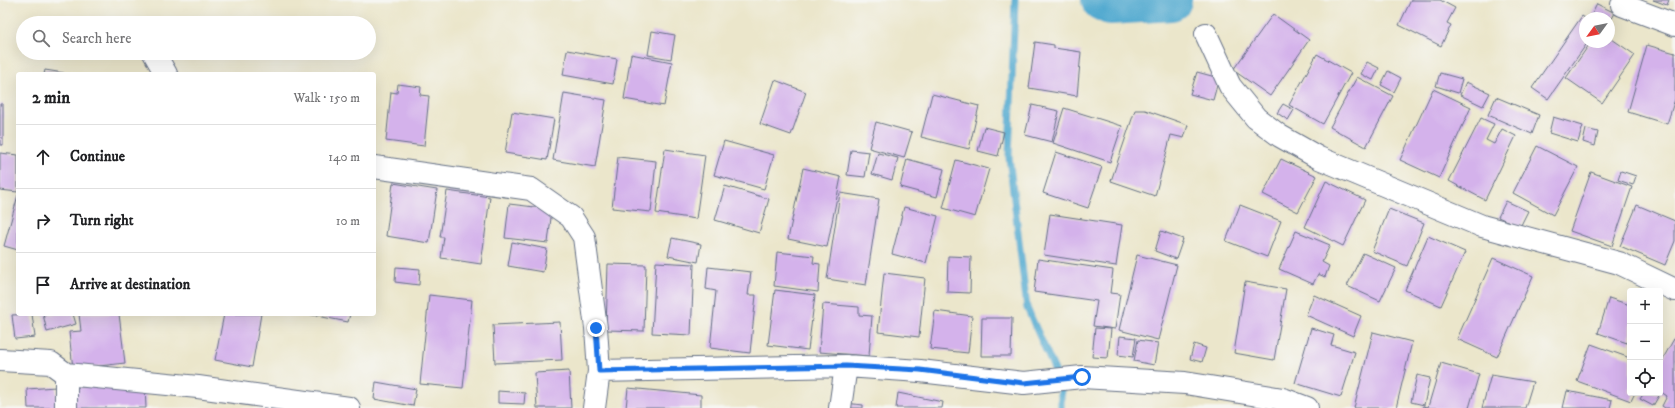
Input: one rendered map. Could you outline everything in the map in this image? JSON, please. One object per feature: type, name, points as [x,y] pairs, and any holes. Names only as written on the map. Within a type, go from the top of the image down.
[{"type":"street","points":[[1622,4],[1675,25]]},
{"type":"street","points":[[1206,34],[1230,86],[1256,118],[1280,136],[1319,158],[1482,226],[1619,263],[1675,290]]},
{"type":"street","points":[[158,60],[165,72]]},
{"type":"street","points":[[376,167],[531,189],[571,216],[584,237],[596,328],[599,371],[594,408]]},
{"type":"street","points":[[0,360],[51,363],[66,374],[198,387],[349,408]]},
{"type":"street","points":[[599,371],[846,366],[920,370],[1024,383],[1082,377],[1185,383],[1283,399],[1307,408]]},
{"type":"street","points":[[840,408],[846,366]]},
{"type":"street","points":[[66,374],[66,408]]},
{"type":"building","points":[[1411,0],[1440,0],[1455,8],[1447,23],[1451,25],[1441,46],[1399,25]]},
{"type":"building","points":[[1653,0],[1669,0],[1667,5]]},
{"type":"building","points":[[1597,4],[1613,12],[1593,12]]},
{"type":"building","points":[[1273,14],[1309,40],[1270,96],[1233,70]]},
{"type":"building","points":[[1579,20],[1579,48],[1584,48],[1548,99],[1532,88]]},
{"type":"building","points":[[652,31],[675,35],[671,59],[648,55]]},
{"type":"building","points":[[1615,41],[1635,55],[1602,103],[1566,78],[1587,48],[1615,48]]},
{"type":"building","points":[[1035,42],[1054,45],[1054,48],[1081,52],[1077,96],[1029,88]]},
{"type":"building","points":[[1647,45],[1675,53],[1675,99],[1667,124],[1628,112]]},
{"type":"building","points":[[567,50],[617,59],[613,84],[563,75]]},
{"type":"building","points":[[631,54],[672,62],[664,106],[624,99]]},
{"type":"building","points":[[1317,54],[1351,73],[1323,124],[1289,105]]},
{"type":"building","points":[[1367,62],[1379,68],[1373,80],[1361,74]]},
{"type":"building","points":[[45,70],[58,72],[44,72]]},
{"type":"building","points":[[1388,71],[1401,78],[1394,92],[1381,85]]},
{"type":"building","points":[[1197,72],[1219,78],[1213,100],[1190,94]]},
{"type":"building","points":[[1440,73],[1462,79],[1458,93],[1436,86]]},
{"type":"building","points":[[1357,77],[1393,96],[1366,147],[1330,127]]},
{"type":"building","points":[[775,80],[806,92],[791,135],[760,124]]},
{"type":"building","points":[[1466,82],[1490,93],[1483,106],[1460,95]]},
{"type":"building","points":[[398,84],[421,87],[420,95],[429,96],[424,146],[386,141],[391,92],[397,93]]},
{"type":"building","points":[[1433,89],[1471,107],[1439,178],[1400,160]]},
{"type":"building","points":[[564,93],[606,100],[595,167],[553,160]]},
{"type":"building","points":[[932,94],[979,106],[969,149],[921,137]]},
{"type":"building","points":[[1496,97],[1539,115],[1532,134],[1488,115]]},
{"type":"building","points":[[0,104],[3,104],[3,145],[0,145]]},
{"type":"building","points":[[1283,104],[1294,110],[1288,120],[1277,113]]},
{"type":"building","points":[[1032,105],[1059,111],[1052,142],[1025,135]]},
{"type":"building","points":[[1064,108],[1122,126],[1110,162],[1053,143]]},
{"type":"building","points":[[1135,110],[1145,110],[1188,125],[1184,138],[1171,135],[1155,196],[1111,181]]},
{"type":"building","points":[[512,112],[554,119],[547,160],[505,153]]},
{"type":"building","points":[[1553,117],[1583,126],[1578,142],[1549,133]]},
{"type":"building","points":[[1481,118],[1494,124],[1486,140],[1494,144],[1502,129],[1516,136],[1485,200],[1449,181]]},
{"type":"building","points":[[876,122],[912,132],[904,158],[869,148]]},
{"type":"building","points":[[984,127],[1004,132],[998,156],[978,151]]},
{"type":"building","points":[[1586,129],[1598,132],[1595,146],[1583,142]]},
{"type":"building","points":[[724,141],[774,155],[764,189],[714,175]]},
{"type":"building","points":[[1537,146],[1578,167],[1553,215],[1513,193]]},
{"type":"building","points":[[665,149],[705,155],[696,219],[656,213]]},
{"type":"building","points":[[851,150],[869,152],[865,177],[847,175]]},
{"type":"building","points":[[1056,152],[1102,167],[1088,208],[1043,193]]},
{"type":"building","points":[[0,153],[16,155],[16,192],[0,190]]},
{"type":"building","points":[[878,153],[898,158],[892,180],[872,174]]},
{"type":"building","points":[[618,157],[656,161],[651,212],[612,208]]},
{"type":"building","points":[[907,159],[944,169],[937,197],[900,187]]},
{"type":"building","points":[[1281,159],[1317,176],[1298,212],[1263,194]]},
{"type":"building","points":[[956,160],[989,169],[975,217],[943,208]]},
{"type":"building","points":[[803,168],[841,177],[827,247],[788,239]]},
{"type":"building","points":[[1621,171],[1636,176],[1633,185],[1618,180]]},
{"type":"building","points":[[1591,172],[1632,187],[1612,246],[1570,231]]},
{"type":"building","points":[[1326,181],[1365,200],[1343,246],[1305,227]]},
{"type":"building","points":[[393,183],[437,190],[429,243],[386,236]]},
{"type":"building","points":[[725,186],[769,199],[759,233],[715,220]]},
{"type":"building","points":[[447,191],[490,197],[481,264],[441,258],[444,237],[440,237]]},
{"type":"building","points":[[840,193],[879,199],[866,285],[827,279]]},
{"type":"building","points":[[1506,201],[1528,211],[1520,227],[1498,217]]},
{"type":"building","points":[[16,202],[16,249],[4,246]]},
{"type":"building","points":[[509,204],[552,209],[548,243],[505,238]]},
{"type":"building","points":[[1240,205],[1281,221],[1267,257],[1226,241]]},
{"type":"building","points":[[1637,205],[1675,221],[1675,241],[1665,265],[1620,246]]},
{"type":"building","points":[[904,207],[938,216],[926,263],[892,254]]},
{"type":"building","points":[[1389,209],[1424,223],[1407,266],[1372,251]]},
{"type":"building","points":[[1050,214],[1122,225],[1116,266],[1044,255]]},
{"type":"building","points":[[1161,231],[1183,239],[1176,259],[1155,251]]},
{"type":"building","points":[[1296,231],[1330,245],[1322,262],[1329,266],[1325,277],[1318,274],[1313,284],[1279,269]]},
{"type":"building","points":[[1428,236],[1465,252],[1441,306],[1405,290]]},
{"type":"building","points":[[672,238],[701,244],[698,262],[668,256]]},
{"type":"building","points":[[512,242],[547,249],[543,272],[508,266]]},
{"type":"building","points":[[777,252],[814,256],[813,263],[820,264],[818,292],[774,286]]},
{"type":"building","points":[[1363,253],[1396,268],[1380,301],[1347,286]]},
{"type":"building","points":[[1137,255],[1177,265],[1158,340],[1119,330]]},
{"type":"building","points":[[948,256],[971,257],[970,293],[947,292]]},
{"type":"building","points":[[1493,258],[1533,276],[1497,357],[1457,339]]},
{"type":"building","points":[[1038,259],[1113,270],[1110,293],[1120,294],[1115,329],[1093,326],[1097,301],[1034,292]]},
{"type":"building","points":[[656,262],[694,264],[691,335],[652,333]]},
{"type":"building","points":[[608,264],[646,265],[644,331],[606,330]]},
{"type":"building","points":[[396,267],[420,269],[419,285],[395,282]]},
{"type":"building","points":[[708,267],[751,272],[748,295],[756,295],[750,353],[710,348],[716,291],[706,289]]},
{"type":"building","points":[[884,273],[925,278],[919,337],[878,332]]},
{"type":"building","points":[[1245,282],[1286,289],[1274,360],[1234,353]]},
{"type":"building","points":[[775,290],[815,295],[808,350],[768,345]]},
{"type":"building","points":[[429,295],[472,300],[463,388],[420,384]]},
{"type":"building","points":[[1314,295],[1361,316],[1353,336],[1306,315]]},
{"type":"building","points":[[1609,298],[1627,304],[1627,343],[1598,333]]},
{"type":"building","points":[[823,304],[859,307],[859,315],[872,316],[869,356],[819,352]]},
{"type":"building","points":[[935,311],[972,316],[968,353],[930,349]]},
{"type":"building","points":[[12,315],[32,316],[35,337],[15,339]]},
{"type":"building","points":[[43,316],[74,316],[76,324],[47,332]]},
{"type":"building","points":[[79,316],[119,316],[125,363],[73,369],[69,332],[81,331]]},
{"type":"building","points":[[224,316],[261,316],[252,367],[215,360]]},
{"type":"building","points":[[317,316],[350,316],[348,322]]},
{"type":"building","points":[[982,318],[1012,318],[1011,356],[981,356]]},
{"type":"building","points":[[560,322],[562,360],[495,363],[493,325]]},
{"type":"building","points":[[1095,328],[1111,329],[1108,358],[1092,357]]},
{"type":"building","points":[[1311,328],[1334,335],[1331,345],[1355,352],[1341,397],[1295,383]]},
{"type":"building","points":[[1373,332],[1412,342],[1396,408],[1354,408]]},
{"type":"building","points":[[1120,336],[1136,338],[1133,357],[1118,355]]},
{"type":"building","points":[[1675,337],[1675,408],[1665,408],[1662,406],[1667,396],[1663,393],[1663,359]]},
{"type":"building","points":[[1138,340],[1158,343],[1154,365],[1134,361]]},
{"type":"building","points":[[1194,344],[1206,348],[1202,362],[1190,359]]},
{"type":"building","points":[[1591,344],[1627,357],[1627,396],[1634,396],[1631,401],[1577,381]]},
{"type":"building","points":[[1441,363],[1479,374],[1469,408],[1422,408],[1423,406],[1428,407]]},
{"type":"building","points":[[569,371],[571,408],[537,408],[535,373]]},
{"type":"building","points":[[1417,375],[1430,378],[1424,405],[1411,402]]},
{"type":"building","points":[[1491,375],[1533,382],[1525,408],[1482,408]]},
{"type":"building","points":[[376,382],[416,389],[413,406],[374,399]]},
{"type":"building","points":[[145,386],[146,408],[72,408],[72,387]]},
{"type":"building","points":[[56,387],[58,408],[28,408],[27,389]]},
{"type":"building","points":[[628,388],[701,395],[701,408],[626,408]]},
{"type":"building","points":[[498,391],[525,393],[524,404],[498,403]]},
{"type":"building","points":[[1567,391],[1612,400],[1610,408],[1563,408]]},
{"type":"building","points":[[898,393],[943,402],[942,408],[896,408]]},
{"type":"building","points":[[1642,396],[1659,396],[1653,406],[1640,399]]},
{"type":"building","points":[[845,403],[863,405],[863,408],[845,408]]},
{"type":"waterway","points":[[1015,0],[1009,157],[1027,308],[1061,384],[1061,408]]},
{"type":"waterway","points":[[1102,0],[1110,4],[1171,0]]},
{"type":"route","points":[[596,328],[599,371],[846,366],[920,370],[1024,383],[1082,377]]}]
